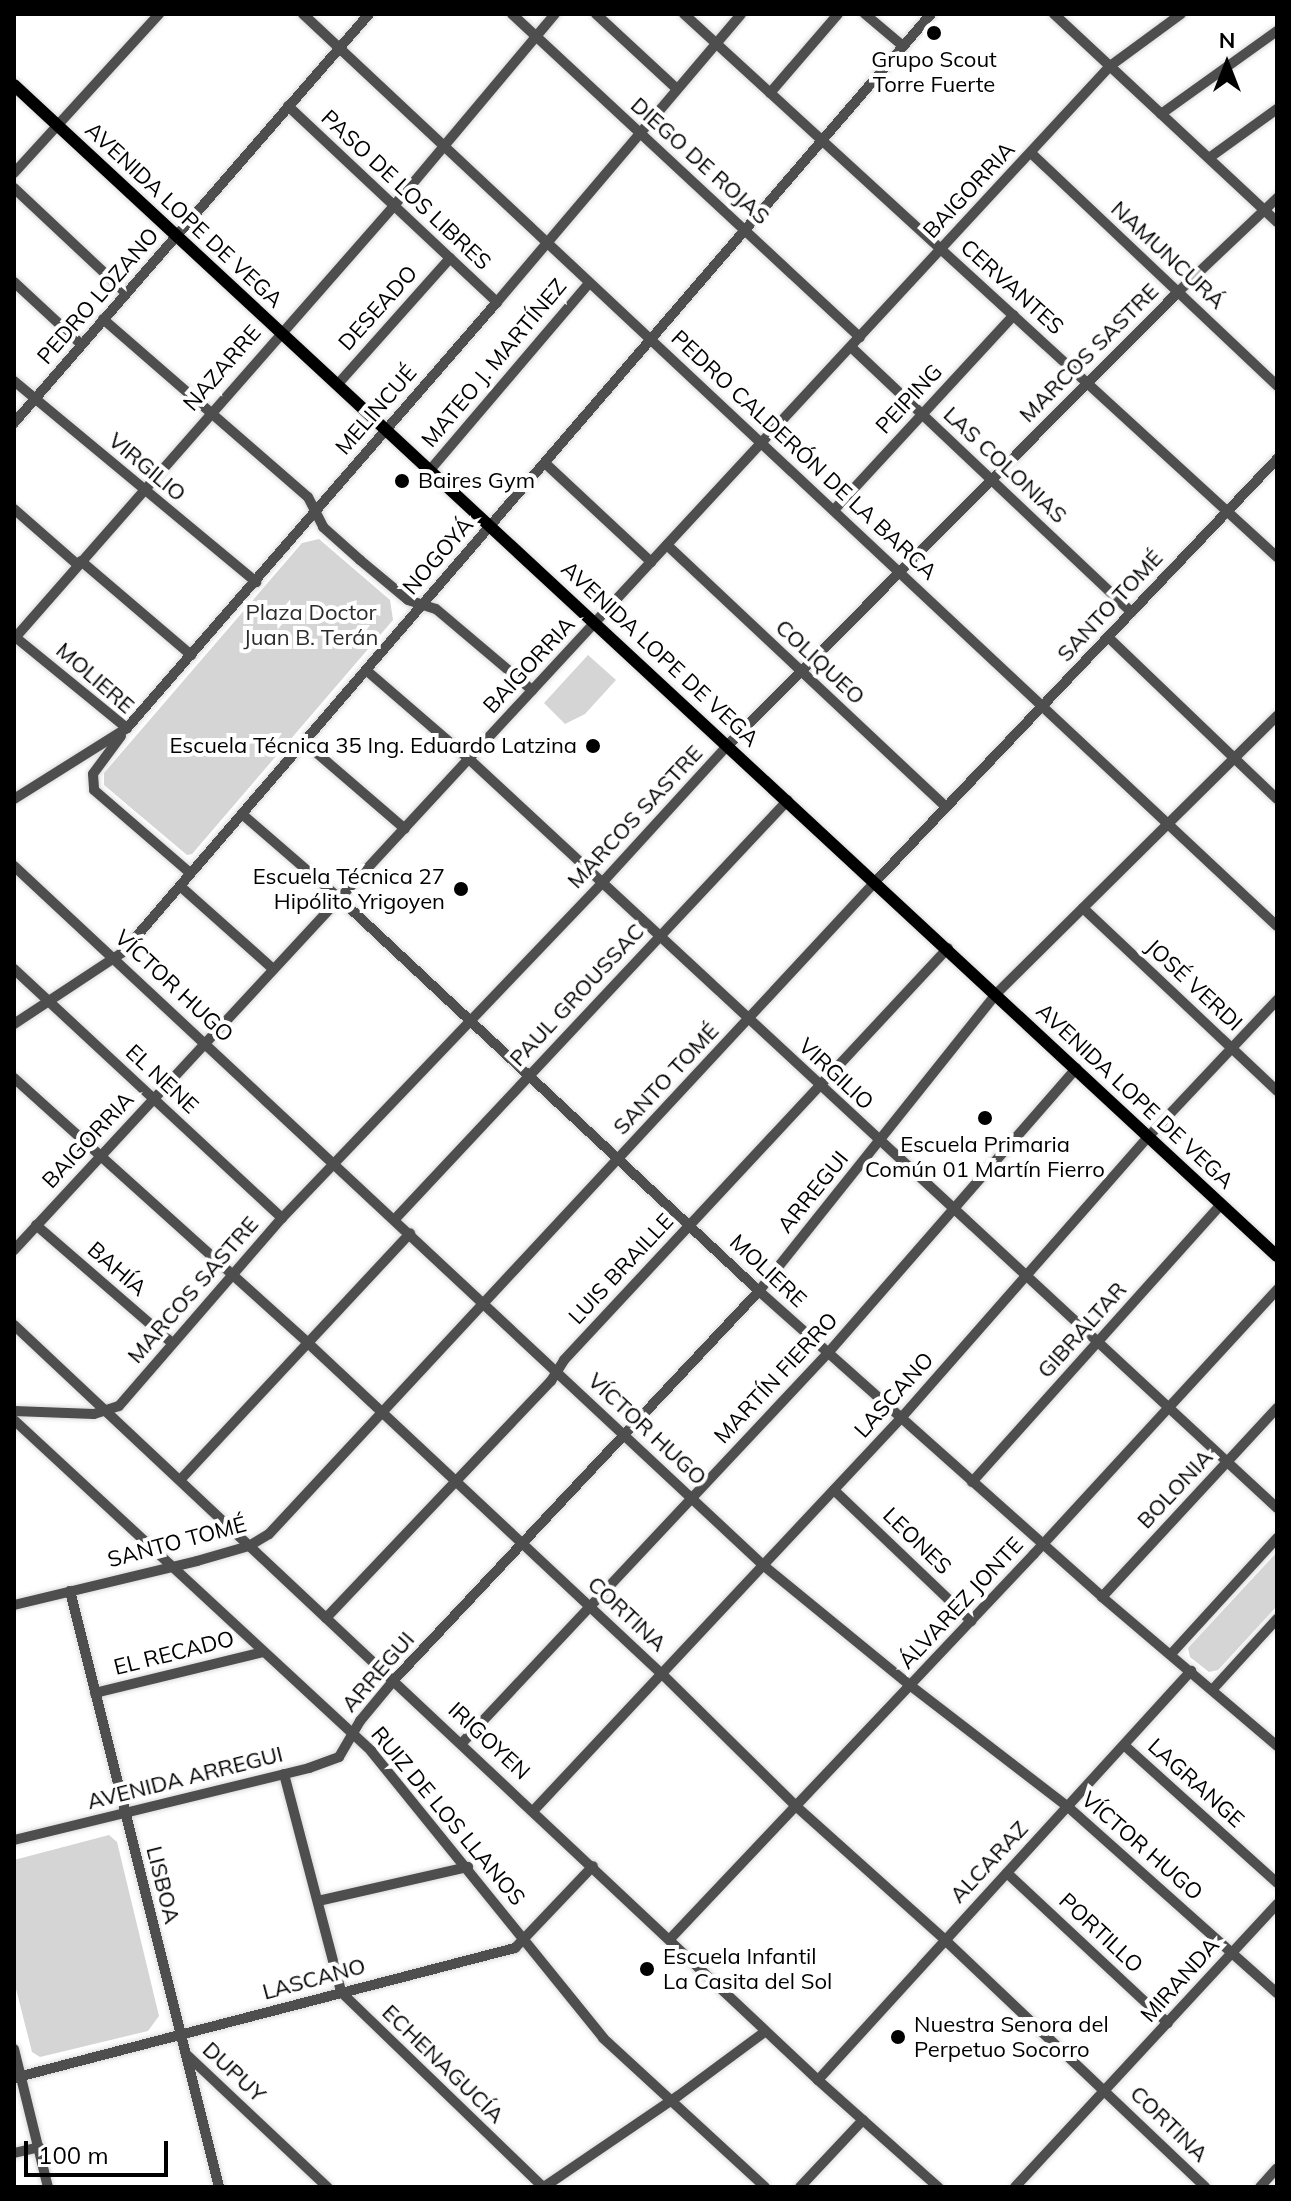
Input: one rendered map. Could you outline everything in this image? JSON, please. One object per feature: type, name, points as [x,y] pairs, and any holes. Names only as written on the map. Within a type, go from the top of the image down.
[{"type":"main road","name":"AVENIDA LOPE DE VEGA","points":[[14,85],[729,744],[1277,1256]]},
{"type":"street","points":[[14,173],[159,14]]},
{"type":"street","name":"PEDRO CALDERÓN DE LA BARCA","points":[[303,14],[1277,926]]},
{"type":"street","name":"PEDRO LOZANO","points":[[14,423],[369,14]]},
{"type":"street","name":"DIEGO DE ROJAS","points":[[512,14],[860,337]]},
{"type":"street","name":"NAZARRE","points":[[15,637],[393,207],[555,14]]},
{"type":"street","points":[[596,14],[677,89]]},
{"type":"street","name":"CERVANTES","points":[[684,14],[1277,557]]},
{"type":"street","name":"MELINCUÉ","points":[[14,799],[127,728],[497,302],[741,14]]},
{"type":"street","points":[[770,93],[838,14]]},
{"type":"street","points":[[865,14],[903,46]]},
{"type":"street","name":"NOGOYÁ","points":[[14,1024],[116,959],[931,14]]},
{"type":"street","points":[[1054,14],[1277,222]]},
{"type":"street","name":"BAIGORRIA","points":[[14,1250],[1110,66],[1173,16]]},
{"type":"street","points":[[1161,114],[1277,31]]},
{"type":"street","name":"PASO DE LOS LIBRES","points":[[288,106],[497,302]]},
{"type":"street","points":[[1209,158],[1277,109]]},
{"type":"street","name":"NAMUNCURÁ","points":[[1031,153],[1277,386]]},
{"type":"street","points":[[14,188],[126,293]]},
{"type":"street","name":"MARCOS SASTRE","points":[[107,1412],[119,1406],[282,1218],[601,884],[729,744],[1178,292],[1277,198]]},
{"type":"street","name":"DESEADO","points":[[337,385],[450,258]]},
{"type":"street","points":[[14,282],[81,344]]},
{"type":"street","name":"MATEO J. MARTÍNEZ","points":[[430,470],[589,283]]},
{"type":"street","name":"PEIPING","points":[[834,510],[1014,315]]},
{"type":"street","points":[[103,319],[308,497],[323,527],[341,544],[408,600],[436,609],[532,690]]},
{"type":"street","name":"LAS COLONIAS","points":[[851,347],[1131,612]]},
{"type":"street","name":"VIRGILIO","points":[[14,381],[256,582]]},
{"type":"street","name":"SANTO TOMÉ","points":[[14,1605],[249,1546],[269,1534],[876,881],[1277,459]]},
{"type":"street","points":[[546,464],[651,562]]},
{"type":"street","points":[[14,509],[191,655]]},
{"type":"street","name":"COLIQUEO","points":[[667,545],[946,807]]},
{"type":"street","name":"MOLIERE","points":[[15,637],[127,728],[91,781],[99,797],[190,873]]},
{"type":"street","points":[[1108,637],[1277,799]]},
{"type":"street","name":"VIRGILIO","points":[[366,670],[469,759],[1226,1464],[1277,1508]]},
{"type":"street","name":"ARREGUI","points":[[352,1734],[394,1680],[759,1291],[997,993],[1277,716]]},
{"type":"street","points":[[304,742],[405,829]]},
{"type":"street","name":"PAUL GROUSSAC","points":[[395,1219],[788,800]]},
{"type":"street","name":"MOLIERE","points":[[242,814],[339,898],[759,1291],[1102,1597],[1172,1653],[1277,1746]]},
{"type":"street","name":"VÍCTOR HUGO","points":[[14,866],[336,1163],[763,1565],[911,1686],[1067,1806],[1277,1993]]},
{"type":"street","points":[[180,886],[273,969]]},
{"type":"street","name":"JOSÉ VERDI","points":[[1083,908],[1277,1091]]},
{"type":"street","name":"LUIS BRAILLE","points":[[326,1618],[948,948]]},
{"type":"street","name":"EL NENE","points":[[14,969],[282,1218]]},
{"type":"street","name":"LASCANO","points":[[534,1810],[902,1417],[1149,1136],[1277,1000]]},
{"type":"street","name":"MARTÍN FIERRO","points":[[462,1743],[828,1353],[1077,1068]]},
{"type":"street","name":"CORTINA","points":[[14,1078],[308,1343],[662,1674],[797,1807],[944,1939],[1205,2187]]},
{"type":"street","name":"GIBRALTAR","points":[[972,1482],[1221,1204]]},
{"type":"street","name":"BAHÍA","points":[[36,1225],[172,1343]]},
{"type":"street","points":[[181,1479],[410,1233]]},
{"type":"street","name":"ÁLVAREZ JONTE","points":[[670,1939],[911,1686],[1277,1290]]},
{"type":"street","name":"IRIGOYEN","points":[[14,1325],[534,1810],[818,2080],[938,2187]]},
{"type":"street","name":"BOLONIA","points":[[1102,1597],[1277,1408]]},
{"type":"street","points":[[14,1411],[107,1412]]},
{"type":"street","name":"RUIZ DE LOS LLANOS","points":[[14,1420],[387,1768],[603,2038],[669,2102],[765,2187]]},
{"type":"street","name":"LEONES","points":[[834,1490],[971,1621]]},
{"type":"street","points":[[1172,1653],[1277,1538]]},
{"type":"street","name":"LISBOA","points":[[70,1591],[219,2187]]},
{"type":"street","points":[[1213,1689],[1277,1619]]},
{"type":"street","name":"EL RECADO","points":[[95,1693],[263,1652]]},
{"type":"street","name":"ALCARAZ","points":[[818,2080],[1191,1671]]},
{"type":"street","name":"AVENIDA ARREGUI","points":[[14,1840],[284,1774],[339,1757],[352,1734]]},
{"type":"street","name":"LAGRANGE","points":[[1124,1745],[1277,1883]]},
{"type":"street","points":[[284,1774],[341,1992]]},
{"type":"street","name":"LASCANO","points":[[17,2077],[502,1952],[526,1940],[593,1866]]},
{"type":"street","points":[[318,1901],[468,1867]]},
{"type":"street","name":"PORTILLO","points":[[1007,1873],[1168,2023]]},
{"type":"street","name":"MIRANDA","points":[[1015,2187],[1277,1904]]},
{"type":"street","name":"ECHENAGUCÍA","points":[[341,1992],[543,2187]]},
{"type":"street","points":[[543,2187],[669,2102],[766,2031]]},
{"type":"street","points":[[14,2049],[17,2077],[48,2187]]},
{"type":"street","name":"DUPUY","points":[[184,2052],[327,2187]]},
{"type":"street","points":[[800,2187],[863,2120]]},
{"type":"street","points":[[14,2153],[39,2147]]},
{"type":"street","points":[[1260,2187],[1277,2168]]},
{"type":"green space","name":"Plaza Doctor Juan B. Terán","points":[[319,539],[390,600],[393,620],[192,854],[187,855],[104,785],[104,773],[302,543]]},
{"type":"green space","points":[[588,655],[616,680],[585,714],[565,724],[544,703]]},
{"type":"green space","points":[[1277,1552],[1277,1606],[1218,1670],[1209,1672],[1190,1657],[1188,1648]]},
{"type":"green space","points":[[109,1835],[117,1842],[159,2016],[148,2031],[40,2057],[32,2052],[14,1981],[14,1860]]},
{"type":"place","name":"Grupo Scout Torre Fuerte","points":[[934,33]]},
{"type":"place","name":"Baires Gym","points":[[402,481]]},
{"type":"place","name":"Escuela Técnica 35 Ing. Eduardo Latzina","points":[[593,746]]},
{"type":"place","name":"Escuela Técnica 27 Hipólito Yrigoyen","points":[[461,889]]},
{"type":"place","name":"Escuela Primaria Común 01 Martín Fierro","points":[[985,1118]]},
{"type":"place","name":"Escuela Infantil La Casita del Sol","points":[[647,1969]]},
{"type":"place","name":"Nuestra Senora del Perpetuo Socorro","points":[[898,2037]]}]
